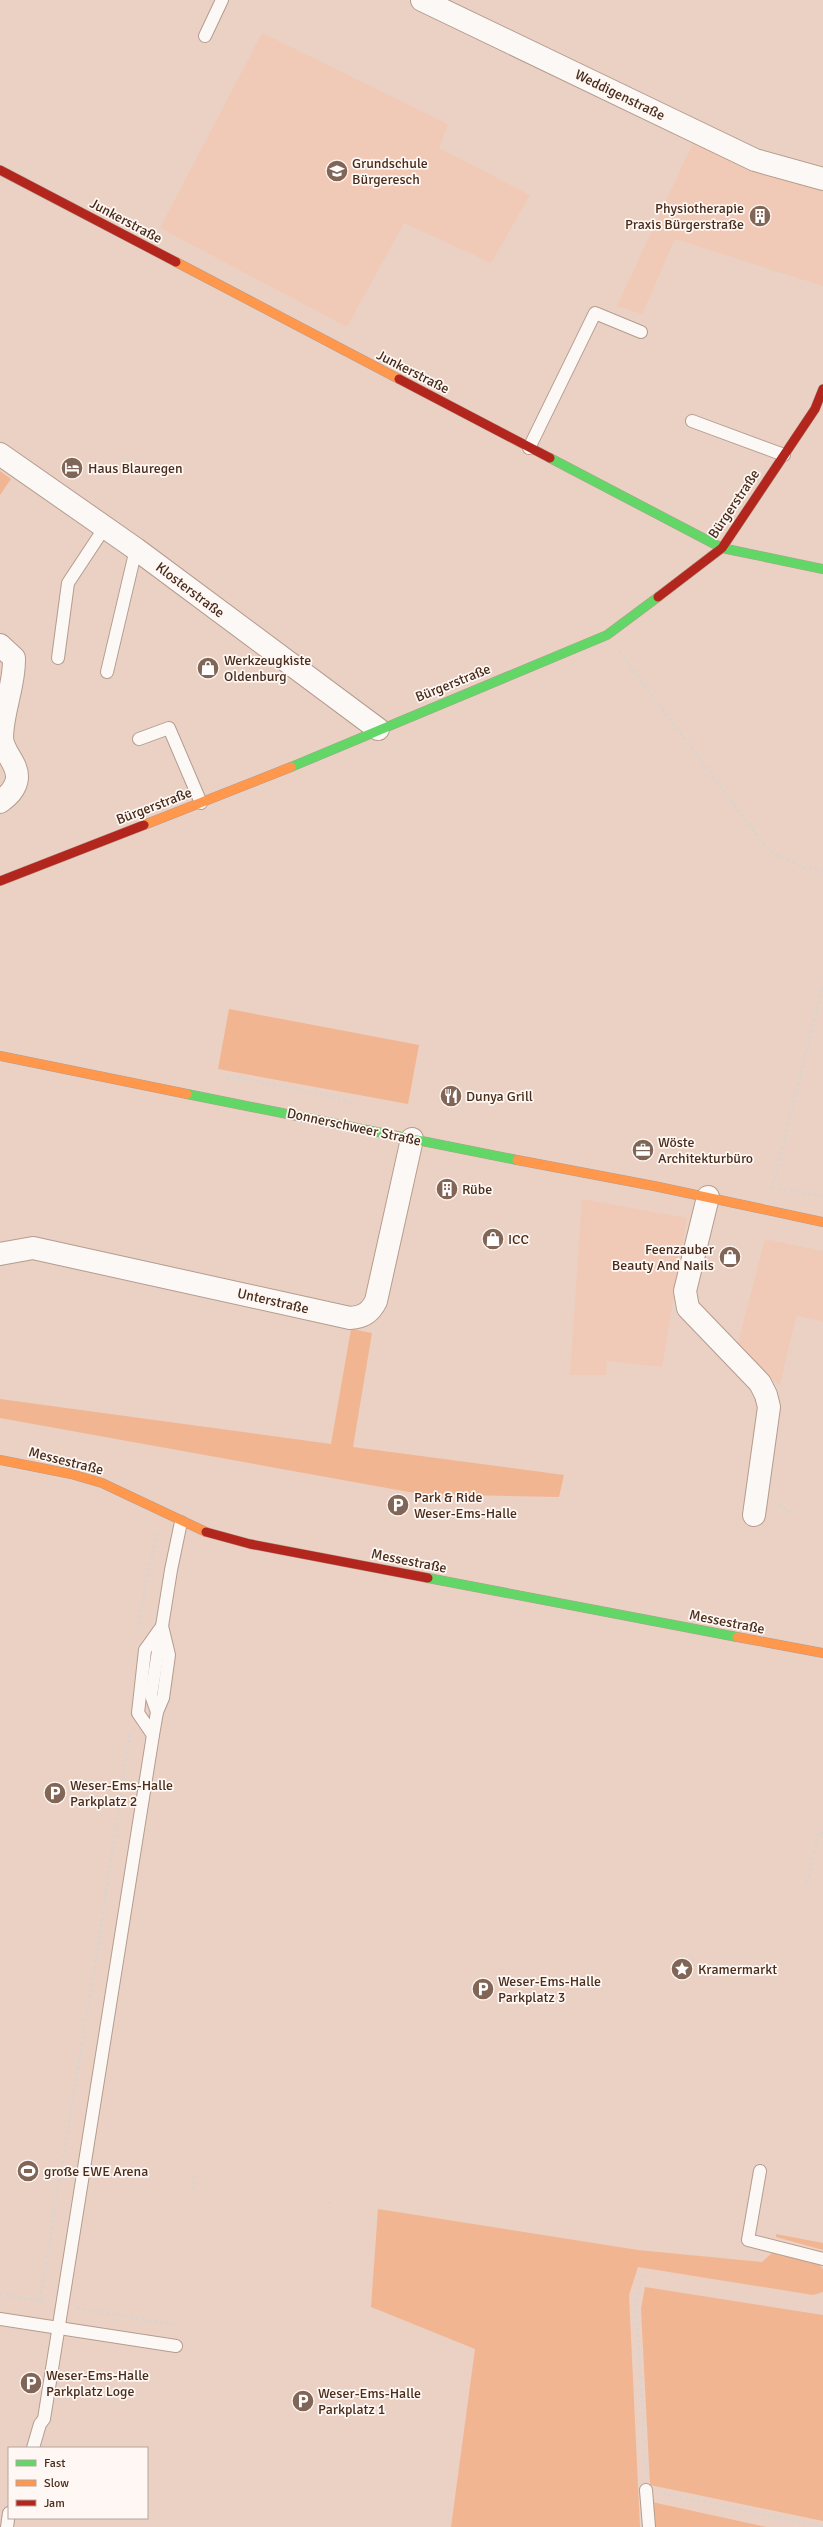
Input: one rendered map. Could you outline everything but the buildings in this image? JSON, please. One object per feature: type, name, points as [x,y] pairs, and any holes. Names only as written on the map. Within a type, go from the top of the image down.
[{"type":"street","name":"Weddigenstraße","points":[[422,0],[755,160],[823,179]]},
{"type":"street","name":"Junkerstraße","points":[[0,170],[722,548],[823,569]]},
{"type":"street","name":"Bürgerstraße","points":[[0,881],[201,803],[607,635],[722,548],[815,409],[823,388]]},
{"type":"street","name":"Klosterstraße","points":[[0,454],[136,549],[378,729]]},
{"type":"street","points":[[0,646],[14,658],[14,670],[2,737],[4,751],[14,765],[17,776],[12,790],[0,802]]},
{"type":"street","name":"Donnerschweer Straße","points":[[0,1056],[708,1197],[823,1222]]},
{"type":"street","name":"Unterstraße","points":[[0,1254],[33,1248],[350,1318],[360,1317],[368,1314],[376,1301],[412,1139]]},
{"type":"street","points":[[708,1197],[685,1292],[688,1308],[760,1383],[766,1395],[769,1407],[754,1515]]},
{"type":"street","name":"Messestraße","points":[[0,1460],[71,1474],[102,1483],[181,1522],[205,1532],[250,1544],[823,1653]]},
{"type":"lane","points":[[205,36],[222,0]]},
{"type":"lane","points":[[529,448],[595,313],[641,332]]},
{"type":"lane","points":[[692,421],[784,455]]},
{"type":"lane","points":[[58,658],[68,583],[105,527]]},
{"type":"lane","points":[[107,672],[136,549]]},
{"type":"lane","points":[[139,739],[169,728],[201,803]]},
{"type":"lane","points":[[157,1712],[151,1695],[181,1522]]},
{"type":"lane","points":[[153,1735],[138,1713],[145,1650],[162,1626]]},
{"type":"lane","points":[[32,2447],[40,2424],[44,2419],[153,1735],[157,1712],[163,1698],[167,1676],[170,1655],[162,1626]]},
{"type":"lane","points":[[760,2171],[748,2240],[823,2259]]},
{"type":"lane","points":[[0,2319],[176,2346]]},
{"type":"lane","points":[[646,2490],[649,2527]]},
{"type":"path","points":[[607,635],[769,851],[806,868],[823,871]]},
{"type":"path","points":[[767,1211],[823,985]]},
{"type":"path","points":[[138,1632],[148,1570],[163,1513]]},
{"type":"path","points":[[40,2300],[130,1740],[128,1728]]},
{"type":"path","points":[[806,1882],[819,1832],[823,1833]]},
{"type":"path","points":[[193,2190],[195,2174]]},
{"type":"path","points":[[328,2210],[331,2196]]},
{"type":"path","points":[[642,2275],[636,2299],[646,2490],[823,2527]]},
{"type":"path","points":[[0,2294],[177,2325]]},
{"type":"shaded area","name":"Grundschule Bürgeresch","points":[[262,33],[448,124],[439,148],[530,195],[491,263],[404,223],[347,327],[160,228]]},
{"type":"shaded area","points":[[698,132],[823,179],[823,286],[675,239],[642,314],[617,306]]},
{"type":"shaded area","points":[[0,471],[11,479],[0,495]]},
{"type":"shaded area","points":[[229,1009],[419,1045],[408,1104],[218,1069]]},
{"type":"shaded area","points":[[582,1199],[687,1218],[662,1367],[607,1361],[606,1375],[570,1375]]},
{"type":"shaded area","points":[[765,1239],[823,1251],[823,1321],[796,1316],[780,1385],[736,1351]]},
{"type":"shaded area","points":[[351,1329],[372,1333],[353,1447],[564,1475],[559,1497],[420,1494],[0,1418],[0,1399],[331,1444]]},
{"type":"shaded area","points":[[378,2209],[638,2250],[762,2262],[772,2253],[820,2265],[823,2269],[823,2292],[813,2295],[638,2267],[629,2295],[640,2527],[451,2527],[475,2349],[371,2307]]},
{"type":"shaded area","points":[[776,2234],[823,2243],[823,2250],[776,2237]]},
{"type":"shaded area","points":[[645,2287],[823,2315],[823,2521],[650,2485],[641,2309]]},
{"type":"shaded area","points":[[652,2502],[766,2527],[655,2527]]},
{"type":"traffic: fast","points":[[550,458],[722,548],[823,569]]},
{"type":"traffic: fast","points":[[291,767],[607,635],[658,597]]},
{"type":"traffic: fast","points":[[187,1094],[517,1160]]},
{"type":"traffic: fast","points":[[428,1578],[737,1637]]},
{"type":"traffic: slow","points":[[176,262],[399,379]]},
{"type":"traffic: slow","points":[[144,825],[291,767]]},
{"type":"traffic: slow","points":[[0,1056],[187,1094]]},
{"type":"traffic: slow","points":[[517,1160],[654,1186],[823,1222]]},
{"type":"traffic: slow","points":[[0,1460],[71,1474],[102,1483],[206,1532]]},
{"type":"traffic: slow","points":[[737,1637],[823,1653]]},
{"type":"traffic: jam","points":[[0,170],[176,262]]},
{"type":"traffic: jam","points":[[399,379],[550,458]]},
{"type":"traffic: jam","points":[[658,597],[722,548],[815,409],[823,389]]},
{"type":"traffic: jam","points":[[0,881],[144,825]]},
{"type":"traffic: jam","points":[[206,1532],[250,1544],[428,1578]]},
{"type":"place","name":"Grundschule Bürgeresch","points":[[337,171]]},
{"type":"place","name":"Physiotherapie Praxis Bürgerstraße","points":[[760,216]]},
{"type":"place","name":"Haus Blauregen","points":[[72,468]]},
{"type":"place","name":"Werkzeugkiste Oldenburg","points":[[208,668]]},
{"type":"place","name":"Dunya Grill","points":[[451,1096]]},
{"type":"place","name":"Wöste Architekturbüro","points":[[643,1150]]},
{"type":"place","name":"Rübe","points":[[447,1189]]},
{"type":"place","name":"ICC","points":[[493,1239]]},
{"type":"place","name":"Feenzauber Beauty And Nails","points":[[730,1257]]},
{"type":"place","name":"Park & Ride Weser-Ems-Halle","points":[[398,1505]]},
{"type":"place","name":"Weser-Ems-Halle Parkplatz 2","points":[[55,1793]]},
{"type":"place","name":"Kramermarkt","points":[[682,1969]]},
{"type":"place","name":"Weser-Ems-Halle Parkplatz 3","points":[[483,1989]]},
{"type":"place","name":"große EWE Arena","points":[[28,2171]]},
{"type":"place","name":"Weser-Ems-Halle Parkplatz Loge","points":[[31,2383]]},
{"type":"place","name":"Weser-Ems-Halle Parkplatz 1","points":[[303,2401]]}]
